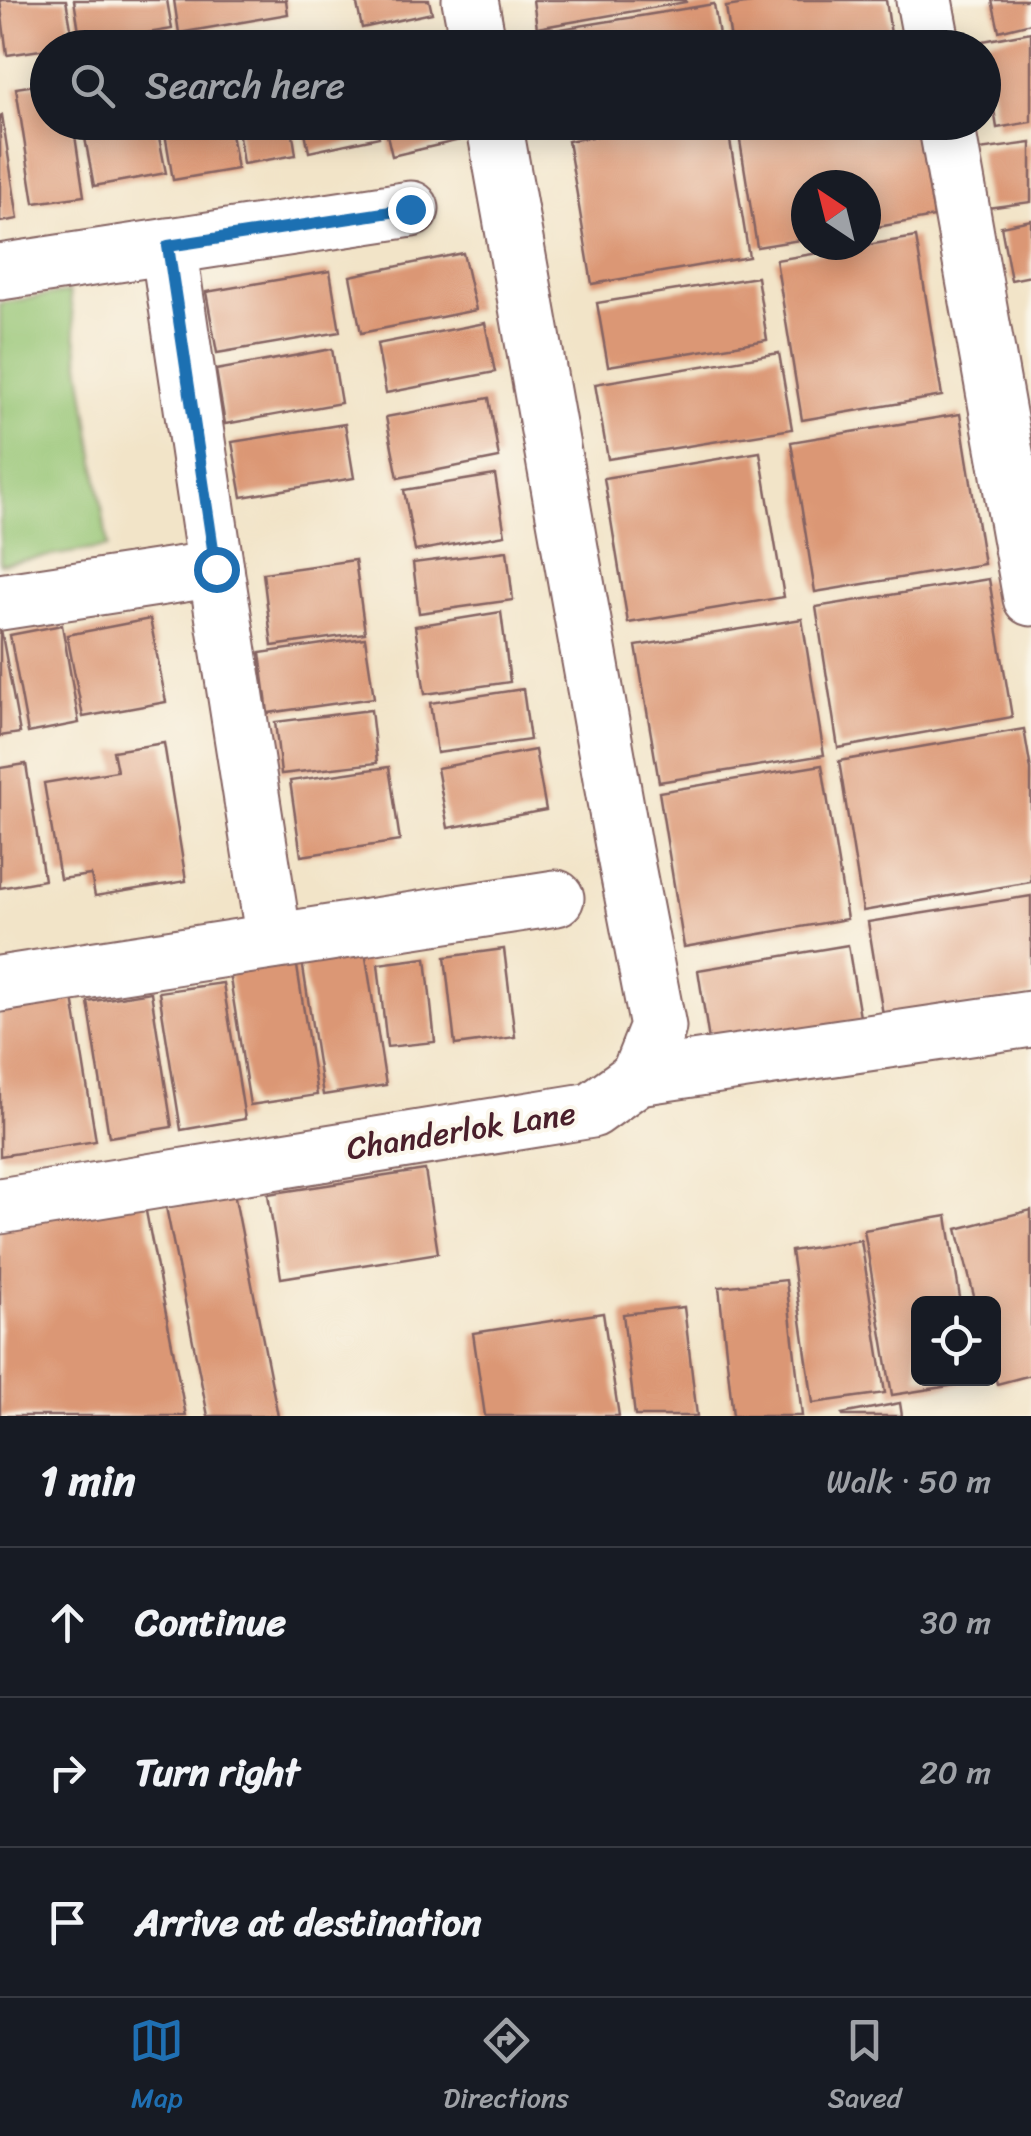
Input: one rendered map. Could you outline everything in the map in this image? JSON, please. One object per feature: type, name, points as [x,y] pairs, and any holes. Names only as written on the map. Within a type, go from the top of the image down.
[{"type":"street","points":[[470,0],[476,30]]},
{"type":"street","points":[[924,0],[929,30]]},
{"type":"street","points":[[497,140],[658,1026],[638,1078]]},
{"type":"street","points":[[949,140],[1031,598]]},
{"type":"street","points":[[0,272],[410,209]]},
{"type":"street","points":[[168,246],[274,942]]},
{"type":"street","points":[[0,602],[216,569]]},
{"type":"street","points":[[0,984],[556,898]]},
{"type":"street","name":"Chanderlok Lane","points":[[0,1206],[592,1110],[638,1078],[1031,1019]]},
{"type":"green space","points":[[69,292],[108,547],[0,564],[0,303]]},
{"type":"building","points":[[0,0],[66,0],[71,30],[30,30],[30,52],[7,55]]},
{"type":"building","points":[[74,0],[167,0],[172,29],[166,30],[79,30]]},
{"type":"building","points":[[174,0],[286,0],[288,14],[179,30]]},
{"type":"building","points":[[356,0],[429,0],[432,13],[362,28]]},
{"type":"building","points":[[533,0],[686,0],[686,2],[537,28]]},
{"type":"building","points":[[770,0],[886,0],[890,30],[729,30],[726,7]]},
{"type":"building","points":[[992,0],[1031,0],[1031,23],[999,30]]},
{"type":"building","points":[[714,4],[718,30],[554,30]]},
{"type":"building","points":[[1031,32],[1031,122],[1001,127],[1001,38]]},
{"type":"building","points":[[30,86],[30,140],[76,140],[84,196],[34,203],[16,88]]},
{"type":"building","points":[[0,116],[18,219],[0,222]]},
{"type":"building","points":[[85,140],[160,140],[166,173],[94,186]]},
{"type":"building","points":[[166,140],[232,140],[237,169],[173,180]]},
{"type":"building","points":[[240,140],[294,140],[296,155],[243,164]]},
{"type":"building","points":[[307,140],[365,140],[309,152]]},
{"type":"building","points":[[388,140],[460,140],[392,156]]},
{"type":"building","points":[[730,140],[749,257],[592,284],[568,141]]},
{"type":"building","points":[[740,140],[921,140],[934,217],[881,226],[881,170],[791,170],[791,241],[757,247]]},
{"type":"building","points":[[1031,143],[1031,202],[987,208],[979,150]]},
{"type":"building","points":[[1031,220],[1031,276],[1011,280],[1001,226]]},
{"type":"building","points":[[916,237],[942,396],[802,420],[776,260],[881,260],[881,243]]},
{"type":"building","points":[[463,253],[476,310],[361,333],[350,276]]},
{"type":"building","points":[[330,271],[340,332],[217,353],[206,292]]},
{"type":"building","points":[[757,277],[767,340],[608,366],[597,303]]},
{"type":"building","points":[[485,323],[495,372],[386,393],[377,344]]},
{"type":"building","points":[[332,349],[341,403],[225,424],[216,370]]},
{"type":"building","points":[[779,353],[792,429],[608,459],[595,384]]},
{"type":"building","points":[[489,398],[499,458],[398,478],[386,417]]},
{"type":"building","points":[[960,414],[984,564],[815,592],[791,442]]},
{"type":"building","points":[[345,424],[354,478],[242,497],[232,442]]},
{"type":"building","points":[[760,452],[784,597],[628,623],[604,478]]},
{"type":"building","points":[[495,475],[505,535],[415,551],[404,490]]},
{"type":"building","points":[[507,551],[513,600],[419,613],[413,563]]},
{"type":"building","points":[[355,560],[365,633],[272,646],[263,573]]},
{"type":"building","points":[[989,579],[1012,717],[838,748],[816,607]]},
{"type":"building","points":[[501,612],[510,682],[425,694],[415,626]]},
{"type":"building","points":[[150,619],[166,702],[83,717],[67,635]]},
{"type":"building","points":[[802,619],[824,755],[659,782],[636,646]]},
{"type":"building","points":[[0,624],[20,733],[0,736]]},
{"type":"building","points":[[62,625],[79,723],[28,733],[10,635]]},
{"type":"building","points":[[365,638],[374,698],[268,713],[260,653]]},
{"type":"building","points":[[523,689],[530,740],[437,753],[430,703]]},
{"type":"building","points":[[371,710],[377,763],[281,774],[275,722]]},
{"type":"building","points":[[1024,729],[1031,770],[1031,882],[863,911],[839,761]]},
{"type":"building","points":[[164,743],[186,881],[95,896],[91,875],[60,879],[44,783],[117,771],[113,751]]},
{"type":"building","points":[[535,750],[546,810],[448,828],[437,768]]},
{"type":"building","points":[[26,764],[44,880],[0,888],[0,768]]},
{"type":"building","points":[[822,765],[847,919],[684,947],[659,792]]},
{"type":"building","points":[[389,767],[400,841],[301,856],[290,781]]},
{"type":"building","points":[[1031,896],[1031,996],[884,1021],[868,922]]},
{"type":"building","points":[[848,945],[861,1023],[710,1047],[698,970]]},
{"type":"building","points":[[504,949],[515,1037],[455,1045],[445,957]]},
{"type":"building","points":[[365,951],[386,1085],[323,1095],[302,961]]},
{"type":"building","points":[[426,958],[435,1042],[387,1047],[378,964]]},
{"type":"building","points":[[296,960],[317,1095],[250,1105],[229,972]]},
{"type":"building","points":[[223,983],[245,1119],[181,1130],[159,992]]},
{"type":"building","points":[[151,992],[172,1127],[109,1137],[88,1002]]},
{"type":"building","points":[[73,998],[96,1141],[0,1156],[0,1011]]},
{"type":"building","points":[[425,1170],[438,1253],[281,1278],[268,1194]]},
{"type":"building","points":[[234,1193],[278,1416],[208,1416],[166,1207]]},
{"type":"building","points":[[143,1196],[186,1416],[0,1416],[0,1224]]},
{"type":"building","points":[[1031,1210],[1031,1375],[1001,1383],[1001,1296],[974,1296],[957,1229]]},
{"type":"building","points":[[947,1216],[960,1296],[911,1296],[911,1386],[949,1386],[892,1395],[864,1230]]},
{"type":"building","points":[[861,1240],[885,1393],[813,1403],[791,1251]]},
{"type":"building","points":[[786,1280],[802,1416],[733,1416],[719,1287]]},
{"type":"building","points":[[684,1307],[697,1416],[635,1416],[623,1314]]},
{"type":"building","points":[[603,1313],[619,1416],[485,1416],[473,1333]]},
{"type":"building","points":[[900,1403],[902,1416],[842,1414]]},
{"type":"route","points":[[216,569],[168,246],[410,209]]}]
